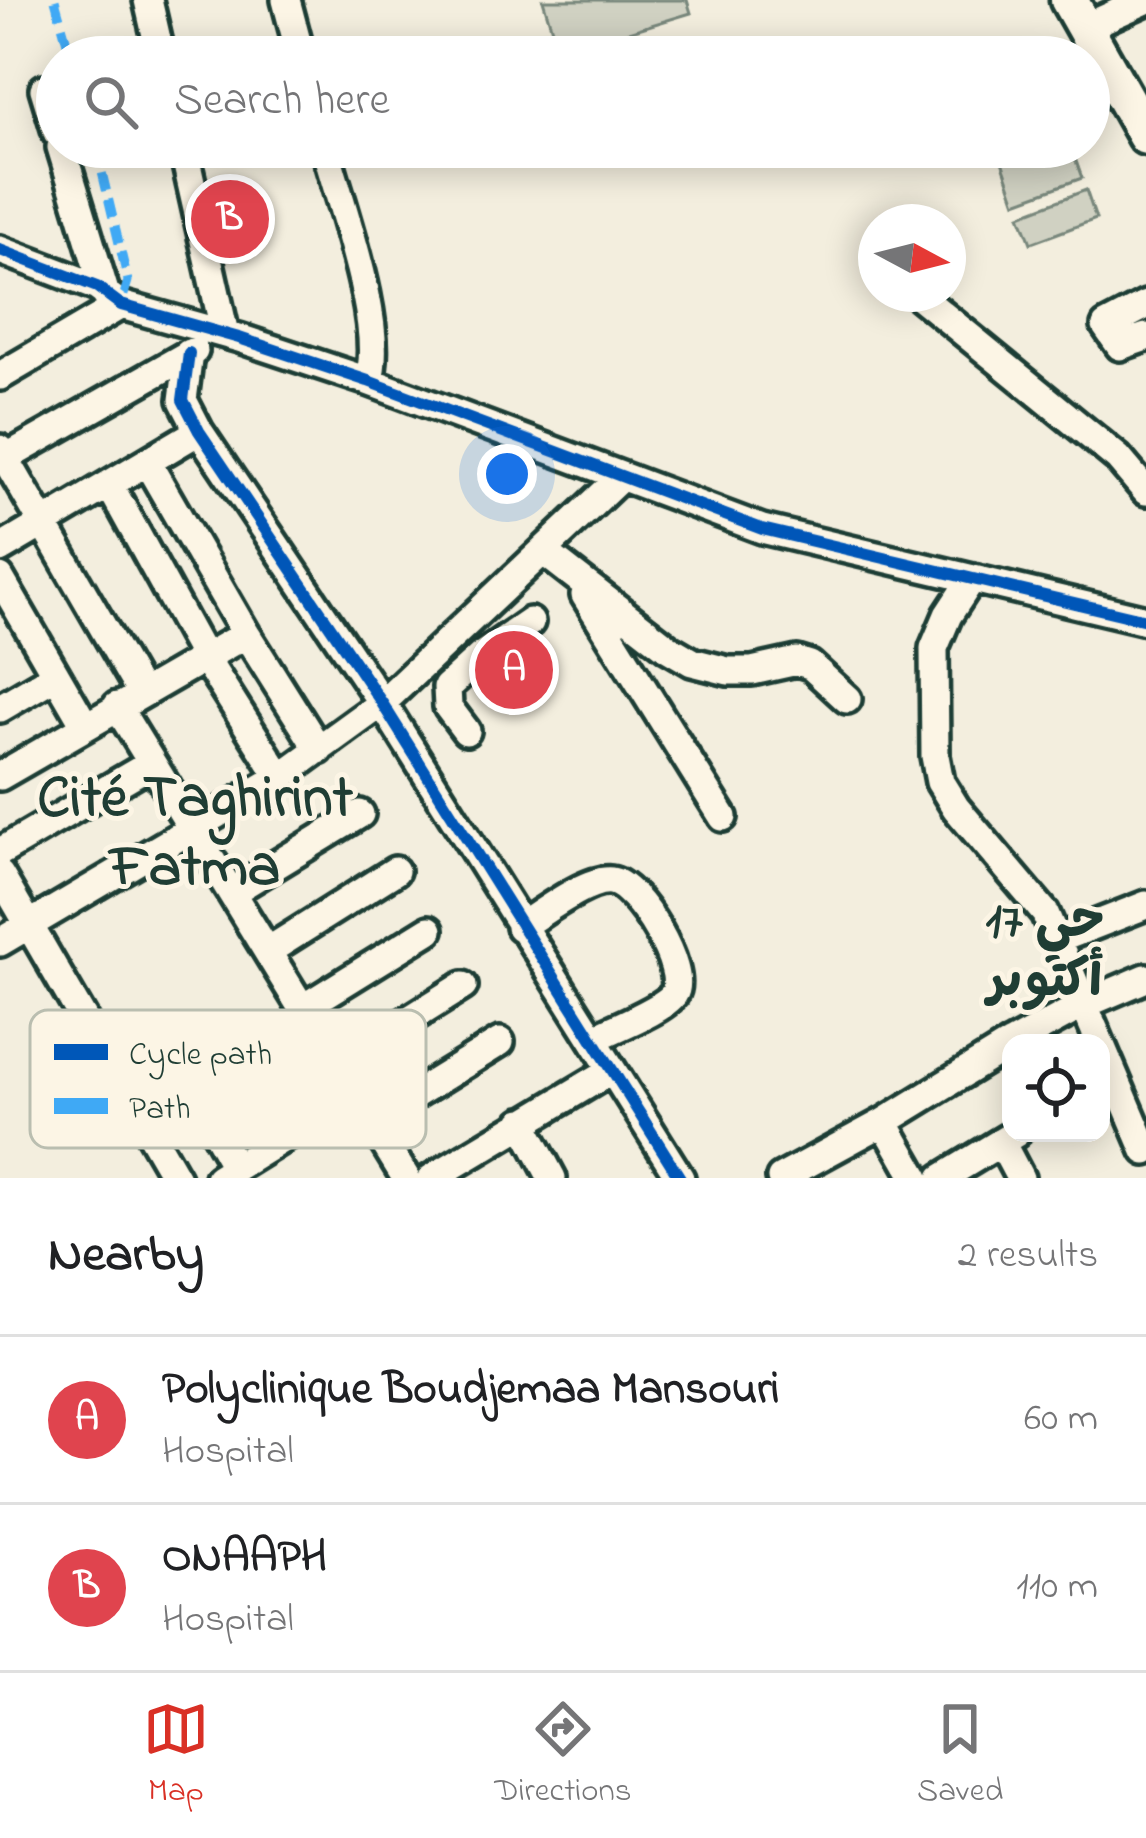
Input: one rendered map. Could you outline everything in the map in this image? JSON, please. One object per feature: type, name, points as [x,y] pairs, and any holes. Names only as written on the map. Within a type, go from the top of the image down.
[{"type":"main road","points":[[1110,72],[1146,136]]},
{"type":"street","points":[[148,0],[156,36]]},
{"type":"street","points":[[286,0],[295,36]]},
{"type":"street","points":[[1077,14],[1146,0]]},
{"type":"street","points":[[69,168],[113,300]]},
{"type":"street","points":[[188,168],[232,336]]},
{"type":"street","points":[[331,168],[371,320],[375,356],[368,381]]},
{"type":"street","points":[[0,250],[43,263],[97,287],[113,300],[368,381],[782,535],[1146,620]]},
{"type":"street","points":[[0,376],[113,300]]},
{"type":"street","points":[[1146,304],[1106,326],[1120,346],[1146,337]]},
{"type":"street","points":[[939,312],[1118,458],[1146,491]]},
{"type":"street","points":[[232,336],[189,352],[2,456],[129,700],[152,764],[303,1009],[429,930]]},
{"type":"street","points":[[189,352],[183,400],[199,431],[382,703],[680,1178]]},
{"type":"street","points":[[0,549],[199,431]]},
{"type":"street","points":[[148,464],[319,750]]},
{"type":"street","points":[[0,942],[280,777],[382,703],[620,478]]},
{"type":"street","points":[[110,486],[204,657],[280,777]]},
{"type":"street","points":[[543,551],[577,581],[692,662],[728,671],[797,662],[810,665],[847,699]]},
{"type":"street","points":[[0,578],[10,621],[56,675],[86,725]]},
{"type":"street","points":[[971,580],[947,615],[934,648],[936,769],[947,796],[1027,890],[1059,939],[1146,1151]]},
{"type":"street","points":[[577,581],[723,818]]},
{"type":"street","points":[[466,731],[448,707],[451,680],[530,622]]},
{"type":"street","points":[[463,626],[481,656]]},
{"type":"street","points":[[0,776],[246,634]]},
{"type":"street","points":[[0,708],[56,675]]},
{"type":"street","points":[[0,852],[152,764]]},
{"type":"street","points":[[232,892],[359,814]]},
{"type":"street","points":[[268,951],[395,871]]},
{"type":"street","points":[[0,875],[79,1010]]},
{"type":"street","points":[[520,927],[596,882],[613,881],[628,887],[639,899],[676,968],[678,986],[668,1000],[593,1039]]},
{"type":"street","points":[[1059,939],[1146,905]]},
{"type":"street","points":[[1033,1034],[1085,1004],[1146,978]]},
{"type":"street","points":[[425,1010],[464,986]]},
{"type":"street","points":[[426,1088],[500,1042]]},
{"type":"street","points":[[781,1178],[1002,1052]]},
{"type":"street","points":[[432,1178],[612,1070]]},
{"type":"street","points":[[522,1122],[552,1178]]},
{"type":"street","points":[[884,1122],[916,1178]]},
{"type":"street","points":[[942,1178],[1002,1141]]},
{"type":"street","points":[[1010,1142],[1020,1178]]},
{"type":"street","points":[[159,1148],[176,1178]]},
{"type":"street","points":[[228,1173],[268,1148]]},
{"type":"street","points":[[388,1148],[406,1178]]},
{"type":"shaded area","points":[[543,0],[687,0],[691,13],[615,36],[554,36]]},
{"type":"shaded area","points":[[1004,168],[1078,168],[1082,178],[1016,202]]},
{"type":"shaded area","points":[[1086,190],[1096,219],[1031,243],[1020,215]]},
{"type":"marked path","points":[[55,0],[65,36]]},
{"type":"marked path","points":[[101,168],[128,281],[121,305]]},
{"type":"cycle path","points":[[0,250],[97,287],[121,305],[368,381],[762,529],[1146,620]]},
{"type":"cycle path","points":[[189,353],[183,400],[199,431],[382,703],[680,1178]]},
{"type":"place","name":"ONAAPH","points":[[230,219]]},
{"type":"place","name":"Polyclinique Boudjemaa Mansouri","points":[[514,670]]},
{"type":"district","name":"Cité Taghirint Fatma","points":[[195,828]]},
{"type":"district","name":"حي 17 أكتوبر","points":[[1045,947]]}]
